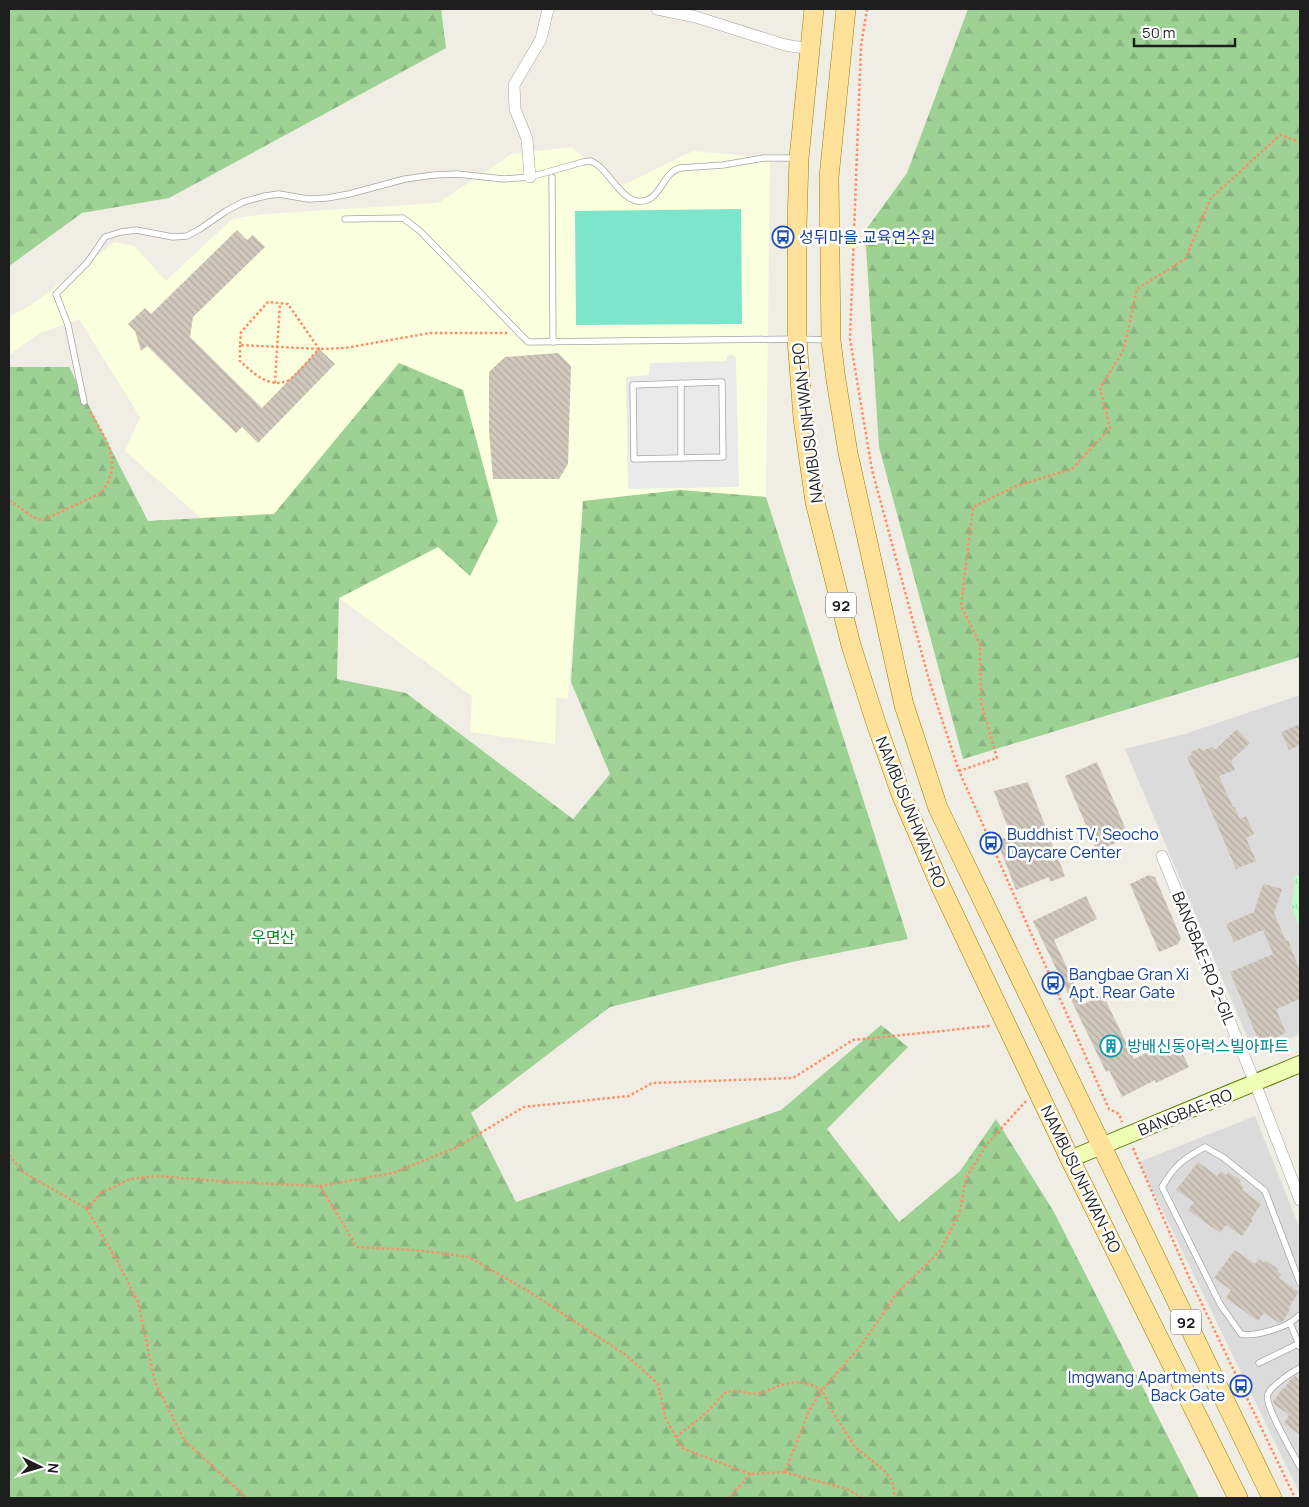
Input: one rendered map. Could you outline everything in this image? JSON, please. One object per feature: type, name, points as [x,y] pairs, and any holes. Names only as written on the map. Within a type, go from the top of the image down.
[{"type":"main road","name":"NAMBUSUNHWAN-RO","points":[[814,9],[799,158],[796,274],[797,339],[803,418],[815,502],[851,645],[901,794],[941,887],[1070,1159],[1238,1498]]},
{"type":"main road","name":"NAMBUSUNHWAN-RO","points":[[846,9],[829,177],[831,340],[848,453],[904,705],[938,808],[1272,1498]]},
{"type":"main road","name":"BANGBAE-RO","points":[[1070,1159],[1300,1064]]},
{"type":"street","points":[[530,177],[528,140],[515,109],[514,85],[541,39],[548,9]]},
{"type":"street","points":[[657,9],[696,18],[785,45],[810,49]]},
{"type":"street","name":"BANGBAE-RO 2-GIL","points":[[1162,856],[1255,1083],[1300,1200]]},
{"type":"lane","points":[[84,402],[68,325],[56,294],[86,264],[105,237],[136,230],[173,237],[187,236],[244,202],[279,194],[308,198],[327,198],[350,194],[405,179],[434,175],[456,174],[504,179],[530,177],[591,161],[598,165],[631,199],[644,201],[657,194],[674,170],[680,168],[723,165],[764,158],[799,158]]},
{"type":"lane","points":[[552,177],[553,342]]},
{"type":"lane","points":[[345,219],[402,218],[420,231],[528,342],[831,340]]},
{"type":"lane","points":[[722,382],[723,457],[634,459],[634,385],[681,383],[722,382]]},
{"type":"lane","points":[[681,383],[681,458]]},
{"type":"lane","points":[[1300,1283],[1265,1191],[1224,1158],[1204,1147],[1178,1164],[1162,1187],[1220,1304],[1241,1334],[1265,1332],[1290,1323],[1300,1315]]},
{"type":"lane","points":[[1259,1363],[1300,1344],[1290,1323]]},
{"type":"lane","points":[[1300,1368],[1290,1373],[1268,1392],[1266,1399],[1300,1467]]},
{"type":"path","points":[[866,9],[861,46],[850,340],[872,470],[929,680],[959,771],[1109,1109],[1119,1114]]},
{"type":"path","points":[[959,771],[997,758],[981,702],[980,644],[961,606],[973,507],[1016,486],[1072,469],[1110,428],[1100,388],[1124,349],[1137,289],[1185,259],[1211,198],[1280,135],[1300,142]]},
{"type":"path","points":[[268,302],[288,304],[319,349],[289,380],[275,383],[253,374],[240,361],[242,332],[268,302]]},
{"type":"path","points":[[275,383],[280,303]]},
{"type":"path","points":[[240,345],[319,349],[345,348],[430,333],[519,333]]},
{"type":"path","points":[[9,500],[37,520],[43,520],[101,493],[112,472],[112,458],[109,445],[84,402]]},
{"type":"path","points":[[87,1209],[101,1193],[130,1179],[157,1176],[320,1186],[393,1173],[457,1147],[524,1107],[629,1096],[652,1083],[793,1078],[852,1040],[1006,1024]]},
{"type":"path","points":[[785,1472],[808,1411],[822,1390],[863,1343],[897,1293],[940,1251],[959,1215],[966,1178],[988,1143],[1038,1091]]},
{"type":"path","points":[[9,1155],[23,1172],[87,1209],[119,1264],[138,1302],[156,1382],[184,1440],[247,1498]]},
{"type":"path","points":[[1142,1172],[1240,1386],[1295,1498]]},
{"type":"path","points":[[320,1186],[357,1247],[416,1250],[469,1257],[528,1290],[626,1355],[658,1384],[666,1419],[682,1448],[750,1474],[785,1472],[847,1489],[864,1498]]},
{"type":"path","points":[[676,1437],[704,1415],[726,1392],[738,1391],[752,1394],[796,1382],[810,1384],[822,1390],[831,1409],[855,1447],[886,1472],[892,1481],[895,1498]]},
{"type":"path","points":[[730,1498],[750,1474]]},
{"type":"shaded area","points":[[571,147],[621,186],[693,151],[770,158],[766,497],[680,490],[583,501],[568,699],[556,697],[555,744],[470,732],[472,696],[339,598],[438,547],[347,425],[274,514],[201,518],[125,451],[140,417],[79,319],[40,333],[9,355],[9,317],[31,305],[115,242],[134,246],[166,281],[232,219],[267,214],[438,203],[512,154]]},
{"type":"shaded area","points":[[731,354],[736,357],[739,487],[628,489],[626,377],[649,375],[650,363],[726,361],[727,357]]},
{"type":"shaded area","points":[[1300,695],[1300,1032],[1297,1033],[1298,1035],[1254,1053],[1125,749],[1185,734]]},
{"type":"shaded area","points":[[1255,1116],[1300,1229],[1300,1494],[1139,1162]]},
{"type":"green space","points":[[9,9],[441,9],[446,48],[169,198],[82,213],[9,266]]},
{"type":"green space","points":[[968,9],[1300,9],[1300,657],[963,759],[879,447],[865,231],[907,173]]},
{"type":"green space","points":[[741,209],[742,324],[576,325],[575,211]]},
{"type":"green space","name":"우면산","points":[[399,363],[463,390],[498,521],[470,576],[438,547],[339,598],[337,679],[406,693],[573,819],[610,774],[571,682],[583,501],[680,490],[766,497],[908,939],[792,962],[610,1007],[471,1113],[516,1202],[781,1110],[881,1025],[908,1047],[827,1129],[899,1222],[960,1171],[996,1119],[1054,1212],[1199,1498],[9,1498],[9,367],[69,367],[148,521],[274,514]]},
{"type":"green space","points":[[1300,874],[1300,928],[1291,906],[1295,887],[1294,877]]},
{"type":"building","points":[[237,230],[247,240],[253,235],[265,247],[193,317],[190,337],[262,408],[319,349],[335,364],[258,443],[242,427],[236,433],[147,346],[141,351],[135,331],[128,324],[145,308],[151,314]]},
{"type":"building","points":[[558,353],[571,366],[568,464],[559,479],[493,479],[489,431],[489,372],[505,357]]},
{"type":"building","points":[[1300,724],[1300,745],[1289,750],[1281,732]]},
{"type":"building","points":[[1237,729],[1250,743],[1231,761],[1235,770],[1219,776],[1240,819],[1246,816],[1254,834],[1246,838],[1256,861],[1236,869],[1187,757],[1192,755],[1190,752],[1200,748],[1202,751],[1212,747],[1215,750]]},
{"type":"building","points":[[1097,762],[1129,837],[1097,851],[1065,776]]},
{"type":"building","points":[[1028,782],[1065,876],[1050,882],[1049,877],[1016,890],[997,841],[1011,836],[994,791]]},
{"type":"building","points":[[1149,875],[1155,877],[1181,938],[1178,944],[1159,952],[1130,884]]},
{"type":"building","points":[[1263,884],[1282,889],[1274,913],[1286,941],[1288,940],[1300,971],[1300,999],[1276,1009],[1286,1033],[1260,1044],[1230,972],[1273,954],[1263,930],[1234,942],[1226,924],[1254,912]]},
{"type":"building","name":"방배신동아럭스빌아파트","points":[[1086,896],[1097,919],[1054,940],[1084,1004],[1101,996],[1104,1002],[1106,1001],[1134,1059],[1170,1042],[1171,1045],[1177,1042],[1189,1067],[1156,1083],[1155,1080],[1122,1097],[1109,1070],[1106,1072],[1033,921]]},
{"type":"building","points":[[1198,1162],[1217,1176],[1221,1171],[1226,1175],[1228,1172],[1241,1181],[1239,1183],[1244,1187],[1242,1190],[1261,1204],[1242,1236],[1226,1225],[1220,1233],[1188,1210],[1194,1202],[1176,1190]]},
{"type":"building","points":[[1235,1250],[1255,1264],[1259,1259],[1264,1263],[1265,1260],[1278,1269],[1277,1271],[1282,1275],[1279,1278],[1299,1292],[1282,1322],[1279,1323],[1264,1313],[1258,1321],[1226,1298],[1231,1290],[1214,1278]]},
{"type":"building","points":[[1295,1376],[1300,1380],[1300,1435],[1284,1423],[1289,1415],[1273,1402]]},
{"type":"place","name":"성뒤마을.교육연수원","points":[[783,237]]},
{"type":"place","name":"Buddhist TV, Seocho Daycare Center","points":[[991,843]]},
{"type":"place","name":"Bangbae Gran Xi Apt. Rear Gate","points":[[1053,983]]},
{"type":"place","name":"방배신동아럭스빌아파트","points":[[1111,1046]]},
{"type":"place","name":"Imgwang Apartments Back Gate","points":[[1241,1386]]}]
